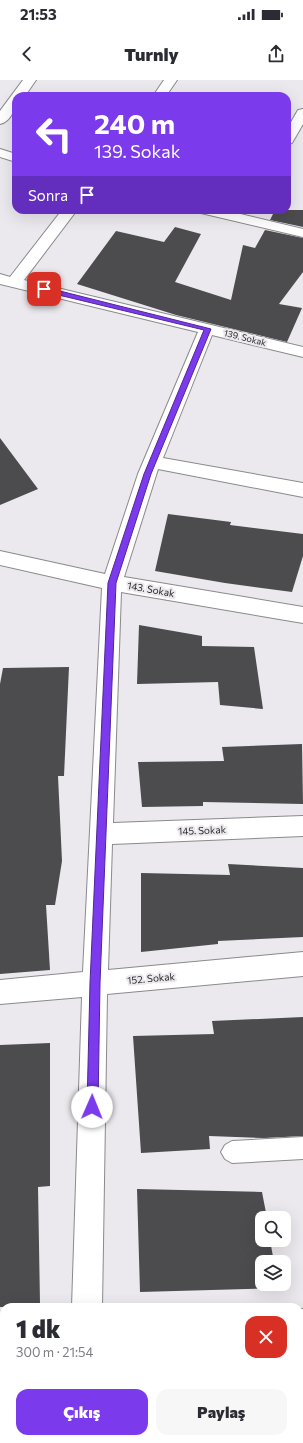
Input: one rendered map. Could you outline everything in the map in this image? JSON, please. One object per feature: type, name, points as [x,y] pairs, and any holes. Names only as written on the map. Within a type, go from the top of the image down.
[{"type":"street","points":[[21,92],[30,80]]},
{"type":"street","points":[[162,92],[171,80]]},
{"type":"street","points":[[0,120],[12,104]]},
{"type":"street","points":[[294,136],[303,113]]},
{"type":"street","points":[[0,153],[12,157]]},
{"type":"street","points":[[7,280],[66,214]]},
{"type":"street","points":[[242,214],[303,233]]},
{"type":"street","name":"139. Sokak","points":[[7,280],[303,352]]},
{"type":"street","points":[[87,1303],[95,983],[112,583],[152,462],[207,329]]},
{"type":"street","points":[[152,462],[303,490]]},
{"type":"street","name":"143. Sokak","points":[[0,558],[112,583],[303,615]]},
{"type":"street","name":"145. Sokak","points":[[102,834],[303,826]]},
{"type":"street","name":"152. Sokak","points":[[0,992],[303,964]]},
{"type":"lane","points":[[232,1152],[303,1148]]},
{"type":"building","points":[[291,210],[303,210],[303,227],[270,220],[273,214],[291,214]]},
{"type":"building","points":[[175,227],[201,234],[175,282],[231,300],[243,245],[255,248],[265,230],[303,238],[303,272],[279,304],[302,308],[287,342],[176,315],[77,284],[116,231],[164,242]]},
{"type":"building","points":[[0,438],[38,489],[0,505]]},
{"type":"building","points":[[168,514],[231,522],[230,525],[303,534],[303,556],[292,592],[225,583],[155,571]]},
{"type":"building","points":[[139,625],[202,636],[202,646],[254,647],[263,709],[220,705],[218,682],[137,684]]},
{"type":"building","points":[[69,667],[64,776],[58,776],[62,861],[55,905],[46,905],[50,970],[0,974],[0,684],[3,668]]},
{"type":"building","points":[[302,744],[303,804],[203,802],[203,806],[142,807],[138,762],[224,761],[222,747]]},
{"type":"building","points":[[228,864],[303,868],[303,937],[218,941],[218,944],[141,952],[141,873],[230,875]]},
{"type":"building","points":[[303,1017],[303,1136],[264,1138],[209,1136],[210,1149],[141,1153],[133,1036],[214,1034],[212,1021]]},
{"type":"building","points":[[50,1043],[50,1186],[38,1187],[40,1303],[0,1303],[0,1045]]},
{"type":"building","points":[[137,1189],[262,1192],[266,1211],[255,1211],[255,1247],[271,1247],[273,1255],[255,1255],[255,1289],[140,1292]]},
{"type":"route","points":[[44,289],[207,329],[147,474],[112,583],[95,983],[92,1107]]}]
